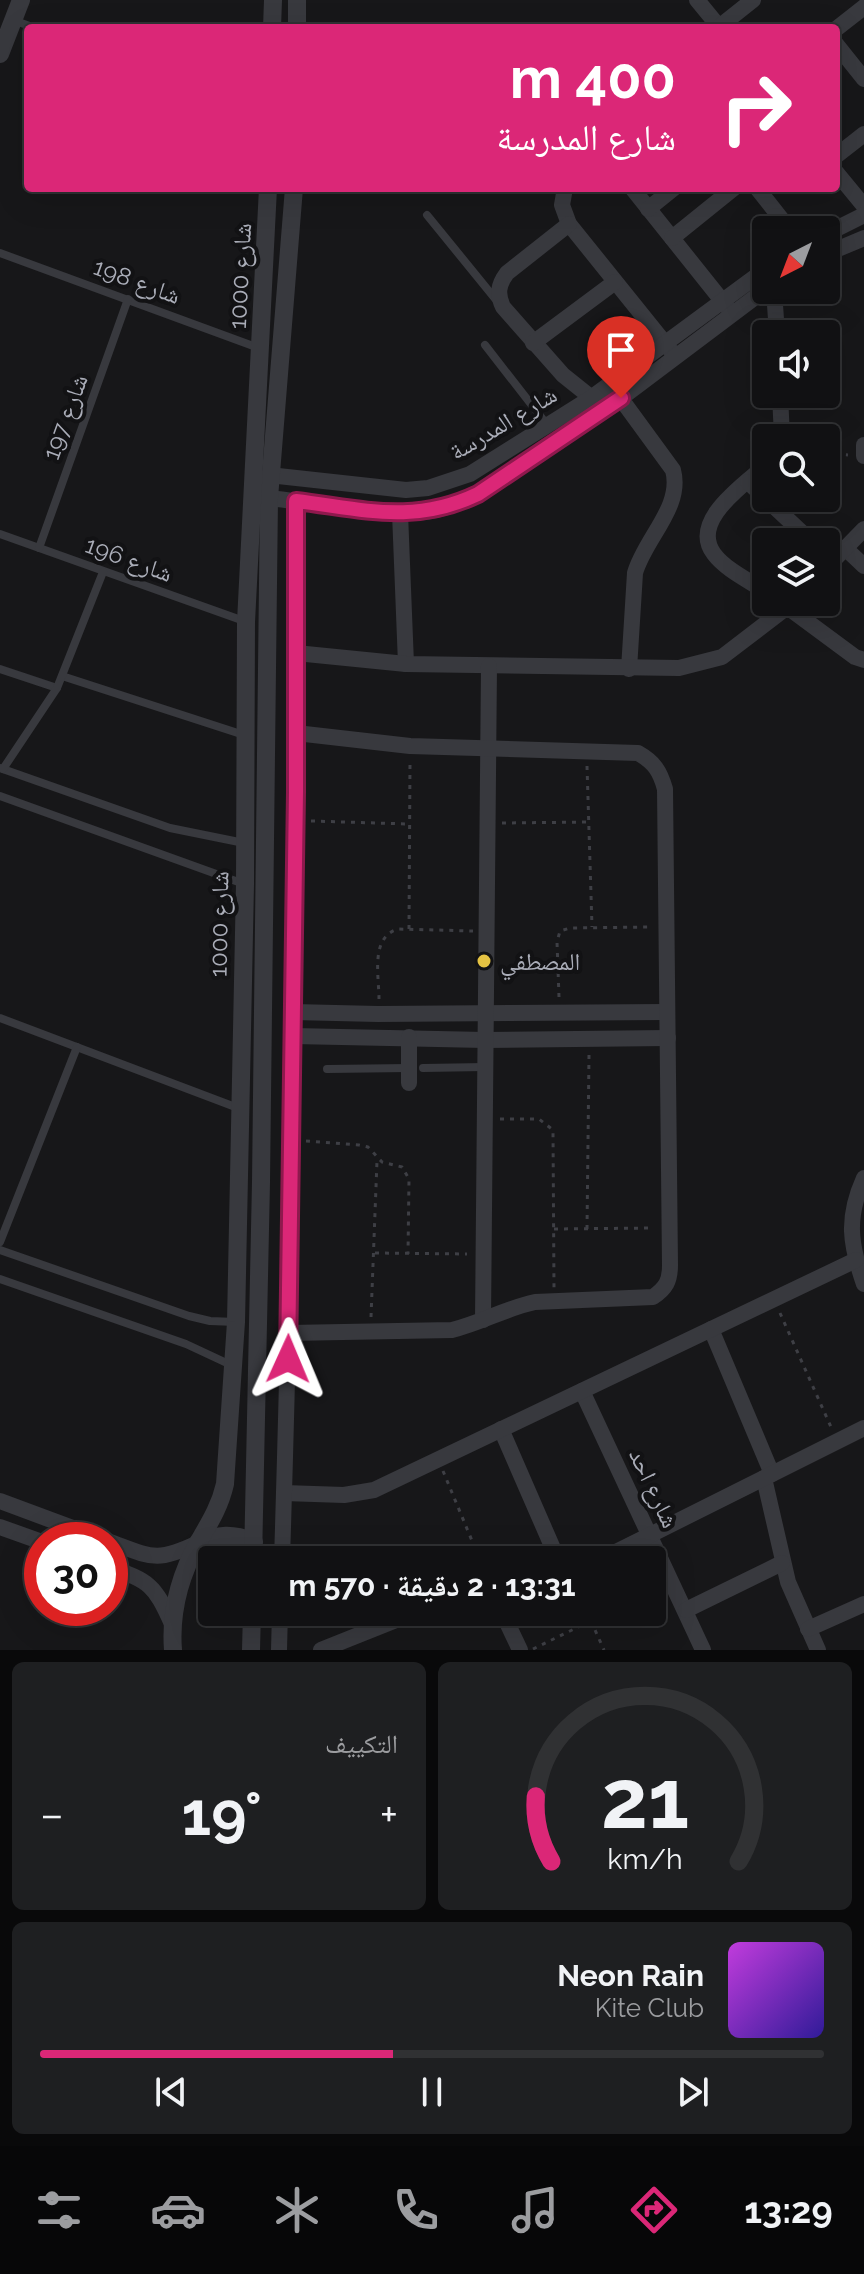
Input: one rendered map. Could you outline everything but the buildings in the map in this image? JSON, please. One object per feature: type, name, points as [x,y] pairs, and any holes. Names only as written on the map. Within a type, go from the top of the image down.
[{"type":"street","points":[[0,54],[21,0]]},
{"type":"street","points":[[272,24],[273,0]]},
{"type":"street","points":[[297,0],[297,24]]},
{"type":"street","points":[[697,0],[716,24]]},
{"type":"street","points":[[724,24],[753,0]]},
{"type":"street","points":[[840,26],[864,7]]},
{"type":"street","points":[[840,49],[864,79]]},
{"type":"street","points":[[840,153],[864,134]]},
{"type":"street","points":[[840,177],[864,206]]},
{"type":"street","name":"شارع 1000","points":[[173,1650],[172,1624],[182,1580],[198,1543],[213,1519],[225,1484],[235,1367],[245,884],[246,622],[268,192]]},
{"type":"street","name":"شارع 1000","points":[[253,1546],[261,1198],[269,475],[294,192]]},
{"type":"street","points":[[564,192],[562,205],[569,224],[670,351]]},
{"type":"street","points":[[635,192],[727,308]]},
{"type":"street","points":[[648,209],[669,192]]},
{"type":"street","points":[[672,238],[729,192]]},
{"type":"street","points":[[760,192],[779,216]]},
{"type":"street","points":[[840,227],[864,215]]},
{"type":"street","points":[[569,224],[501,280],[498,289],[503,307],[563,375],[591,398],[614,403]]},
{"type":"street","points":[[840,248],[864,238]]},
{"type":"street","points":[[533,343],[615,282]]},
{"type":"street","name":"شارع المدرسة","points":[[269,498],[400,513],[427,512],[453,506],[478,494],[614,403],[670,351],[727,308],[752,283]]},
{"type":"street","name":"شارع المدرسة","points":[[727,308],[752,296]]},
{"type":"street","name":"شارع المدرسة","points":[[269,475],[406,490],[428,488],[470,474],[610,384],[670,351]]},
{"type":"street","points":[[610,384],[614,403],[673,470],[676,482],[675,495],[639,558],[635,573],[629,669]]},
{"type":"street","points":[[864,445],[864,456]]},
{"type":"street","points":[[752,478],[713,515],[707,528],[708,543],[715,555],[752,582]]},
{"type":"street","points":[[748,482],[797,528]]},
{"type":"street","points":[[282,1546],[289,1333],[296,821],[296,501]]},
{"type":"street","points":[[400,513],[406,664]]},
{"type":"street","points":[[840,552],[864,529]]},
{"type":"street","points":[[845,548],[864,566]]},
{"type":"street","points":[[296,653],[406,664],[679,668],[722,657],[773,616]]},
{"type":"street","points":[[803,616],[855,657],[864,660]]},
{"type":"street","points":[[483,1320],[489,666]]},
{"type":"street","points":[[289,1333],[452,1330],[517,1306],[554,1301],[653,1297],[664,1290],[670,1278],[665,789],[661,774],[651,761],[638,753],[410,746],[296,733]]},
{"type":"street","points":[[293,1012],[667,1012]]},
{"type":"street","points":[[378,1014],[378,1037]]},
{"type":"street","points":[[293,1036],[485,1040],[668,1038]]},
{"type":"street","points":[[409,1037],[414,1073]]},
{"type":"street","points":[[864,1178],[854,1200],[850,1230],[864,1284]]},
{"type":"street","points":[[284,1493],[359,1494],[374,1490],[856,1260]]},
{"type":"street","points":[[711,1329],[768,1476],[782,1563],[795,1601],[818,1650]]},
{"type":"street","name":"شارع احد","points":[[582,1391],[703,1650]]},
{"type":"street","points":[[628,1546],[864,1428]]},
{"type":"street","points":[[501,1429],[552,1546]]},
{"type":"street","points":[[0,1501],[57,1522]]},
{"type":"street","points":[[0,1527],[24,1536]]},
{"type":"street","points":[[128,1548],[151,1557],[165,1557],[211,1537],[226,1535],[240,1536],[249,1546]]},
{"type":"street","points":[[686,1610],[782,1563]]},
{"type":"street","points":[[128,1575],[149,1584],[160,1597],[172,1624]]},
{"type":"street","points":[[808,1629],[864,1604]]},
{"type":"street","points":[[251,1650],[252,1626]]},
{"type":"street","points":[[279,1650],[280,1626]]},
{"type":"street","points":[[321,1650],[381,1626]]},
{"type":"street","points":[[509,1626],[520,1650]]},
{"type":"lane","points":[[13,20],[24,24]]},
{"type":"lane","points":[[427,215],[503,307]]},
{"type":"lane","name":"شارع 198","points":[[0,253],[260,348]]},
{"type":"lane","name":"شارع 197","points":[[39,548],[128,299]]},
{"type":"lane","points":[[485,345],[549,426]]},
{"type":"lane","name":"شارع 196","points":[[0,534],[246,622]]},
{"type":"lane","points":[[103,572],[57,688],[1,768],[170,828],[245,843]]},
{"type":"lane","points":[[0,669],[57,688]]},
{"type":"lane","points":[[62,676],[245,735]]},
{"type":"lane","points":[[0,796],[245,884]]},
{"type":"lane","points":[[0,1018],[239,1108]]},
{"type":"lane","points":[[0,1242],[77,1047]]},
{"type":"lane","points":[[327,1069],[414,1073],[485,1067]]},
{"type":"lane","points":[[0,1250],[189,1316],[236,1322]]},
{"type":"lane","points":[[0,1279],[186,1344],[235,1367]]},
{"type":"path","points":[[840,454],[864,456]]},
{"type":"path","points":[[409,929],[410,746]]},
{"type":"path","points":[[586,751],[592,927]]},
{"type":"path","points":[[296,821],[410,824]]},
{"type":"path","points":[[486,823],[589,822]]},
{"type":"path","points":[[559,1013],[557,936],[564,928],[666,927]]},
{"type":"path","points":[[378,1014],[379,947],[389,931],[485,931]]},
{"type":"path","points":[[587,1229],[589,1039]]},
{"type":"path","points":[[484,1119],[539,1119],[553,1130],[554,1301]]},
{"type":"path","points":[[291,1139],[368,1147],[377,1158],[402,1167],[409,1179],[408,1254]]},
{"type":"path","points":[[370,1333],[377,1158]]},
{"type":"path","points":[[554,1229],[670,1228]]},
{"type":"path","points":[[374,1253],[483,1254]]},
{"type":"path","points":[[774,1299],[837,1442]]},
{"type":"path","points":[[438,1459],[474,1546]]},
{"type":"path","points":[[530,1650],[580,1626]]},
{"type":"path","points":[[593,1626],[604,1650]]},
{"type":"place","name":"المصطفي","points":[[484,961]]},
{"type":"route","points":[[288,1359],[296,792],[296,501],[400,513],[427,512],[453,506],[478,494],[621,398]]}]
